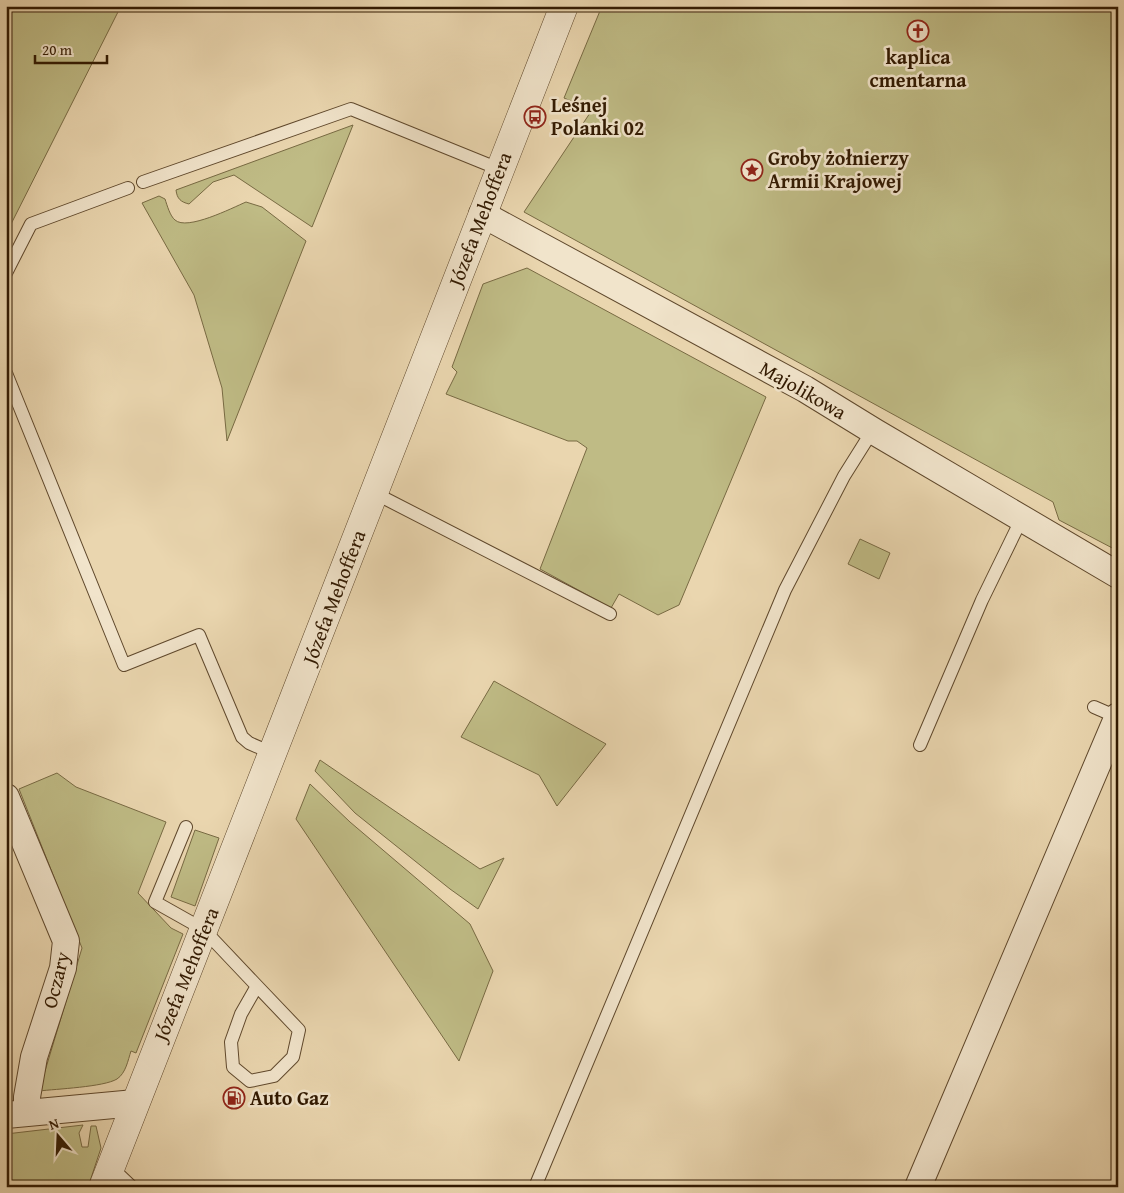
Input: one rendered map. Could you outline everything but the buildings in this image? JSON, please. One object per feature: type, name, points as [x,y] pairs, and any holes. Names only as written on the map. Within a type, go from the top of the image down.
[{"type":"street","name":"Józefa Mehoffera","points":[[107,1177],[203,929],[274,754],[499,169],[564,6]]},
{"type":"street","name":"Majolikowa","points":[[482,214],[805,389],[1118,575]]},
{"type":"street","points":[[918,1187],[1110,714]]},
{"type":"street","name":"Oczary","points":[[6,797],[66,941],[64,968],[34,1057],[27,1097],[17,1114]]},
{"type":"street","points":[[17,1114],[135,1103]]},
{"type":"lane","points":[[143,182],[351,110],[499,169]]},
{"type":"lane","points":[[6,273],[31,224],[128,188]]},
{"type":"lane","points":[[6,372],[124,665],[199,635],[242,737],[249,743],[274,754]]},
{"type":"lane","points":[[534,1187],[785,590],[844,476],[866,441],[875,432]]},
{"type":"lane","points":[[374,494],[610,614]]},
{"type":"lane","points":[[920,744],[982,600],[1014,530],[1022,518]]},
{"type":"lane","points":[[186,827],[155,902],[203,929],[299,1030],[293,1057],[274,1076],[250,1081],[233,1067],[231,1042],[241,1014],[257,986]]},
{"type":"lane","points":[[107,1177],[132,1187]]},
{"type":"shaded area","points":[[6,6],[121,6],[6,234]]},
{"type":"shaded area","points":[[602,6],[1118,6],[1118,551],[1059,520],[1053,502],[524,212],[592,110],[564,98]]},
{"type":"shaded area","points":[[353,125],[312,227],[234,175],[213,182],[189,204],[177,196],[176,190]]},
{"type":"shaded area","points":[[159,196],[165,199],[173,218],[181,223],[199,221],[246,202],[262,207],[306,241],[227,441],[222,388],[194,295],[142,203]]},
{"type":"shaded area","points":[[527,268],[766,397],[679,605],[658,615],[619,594],[611,608],[540,569],[587,448],[577,441],[568,441],[446,394],[457,372],[452,367],[483,284]]},
{"type":"shaded area","points":[[860,539],[890,553],[879,579],[848,564]]},
{"type":"shaded area","points":[[494,681],[606,744],[557,806],[539,775],[461,737]]},
{"type":"shaded area","points":[[320,760],[480,869],[504,858],[478,909],[355,813],[315,771]]},
{"type":"shaded area","points":[[57,773],[76,787],[166,822],[138,893],[171,928],[183,934],[136,1053],[131,1051],[123,1073],[117,1079],[102,1084],[39,1091],[82,948],[19,789]]},
{"type":"shaded area","points":[[310,784],[350,822],[470,924],[493,971],[459,1061],[296,819]]},
{"type":"shaded area","points":[[195,830],[219,838],[195,906],[171,897]]},
{"type":"shaded area","points":[[83,1125],[79,1133],[82,1147],[88,1147],[91,1126],[96,1126],[101,1148],[88,1187],[6,1187],[6,1134]]},
{"type":"place","name":"kaplica cmentarna","points":[[918,31]]},
{"type":"place","name":"Leśnej Polanki 02","points":[[535,117]]},
{"type":"place","name":"Groby żołnierzy Armii Krajowej","points":[[752,170]]},
{"type":"place","name":"Auto Gaz","points":[[234,1098]]}]
